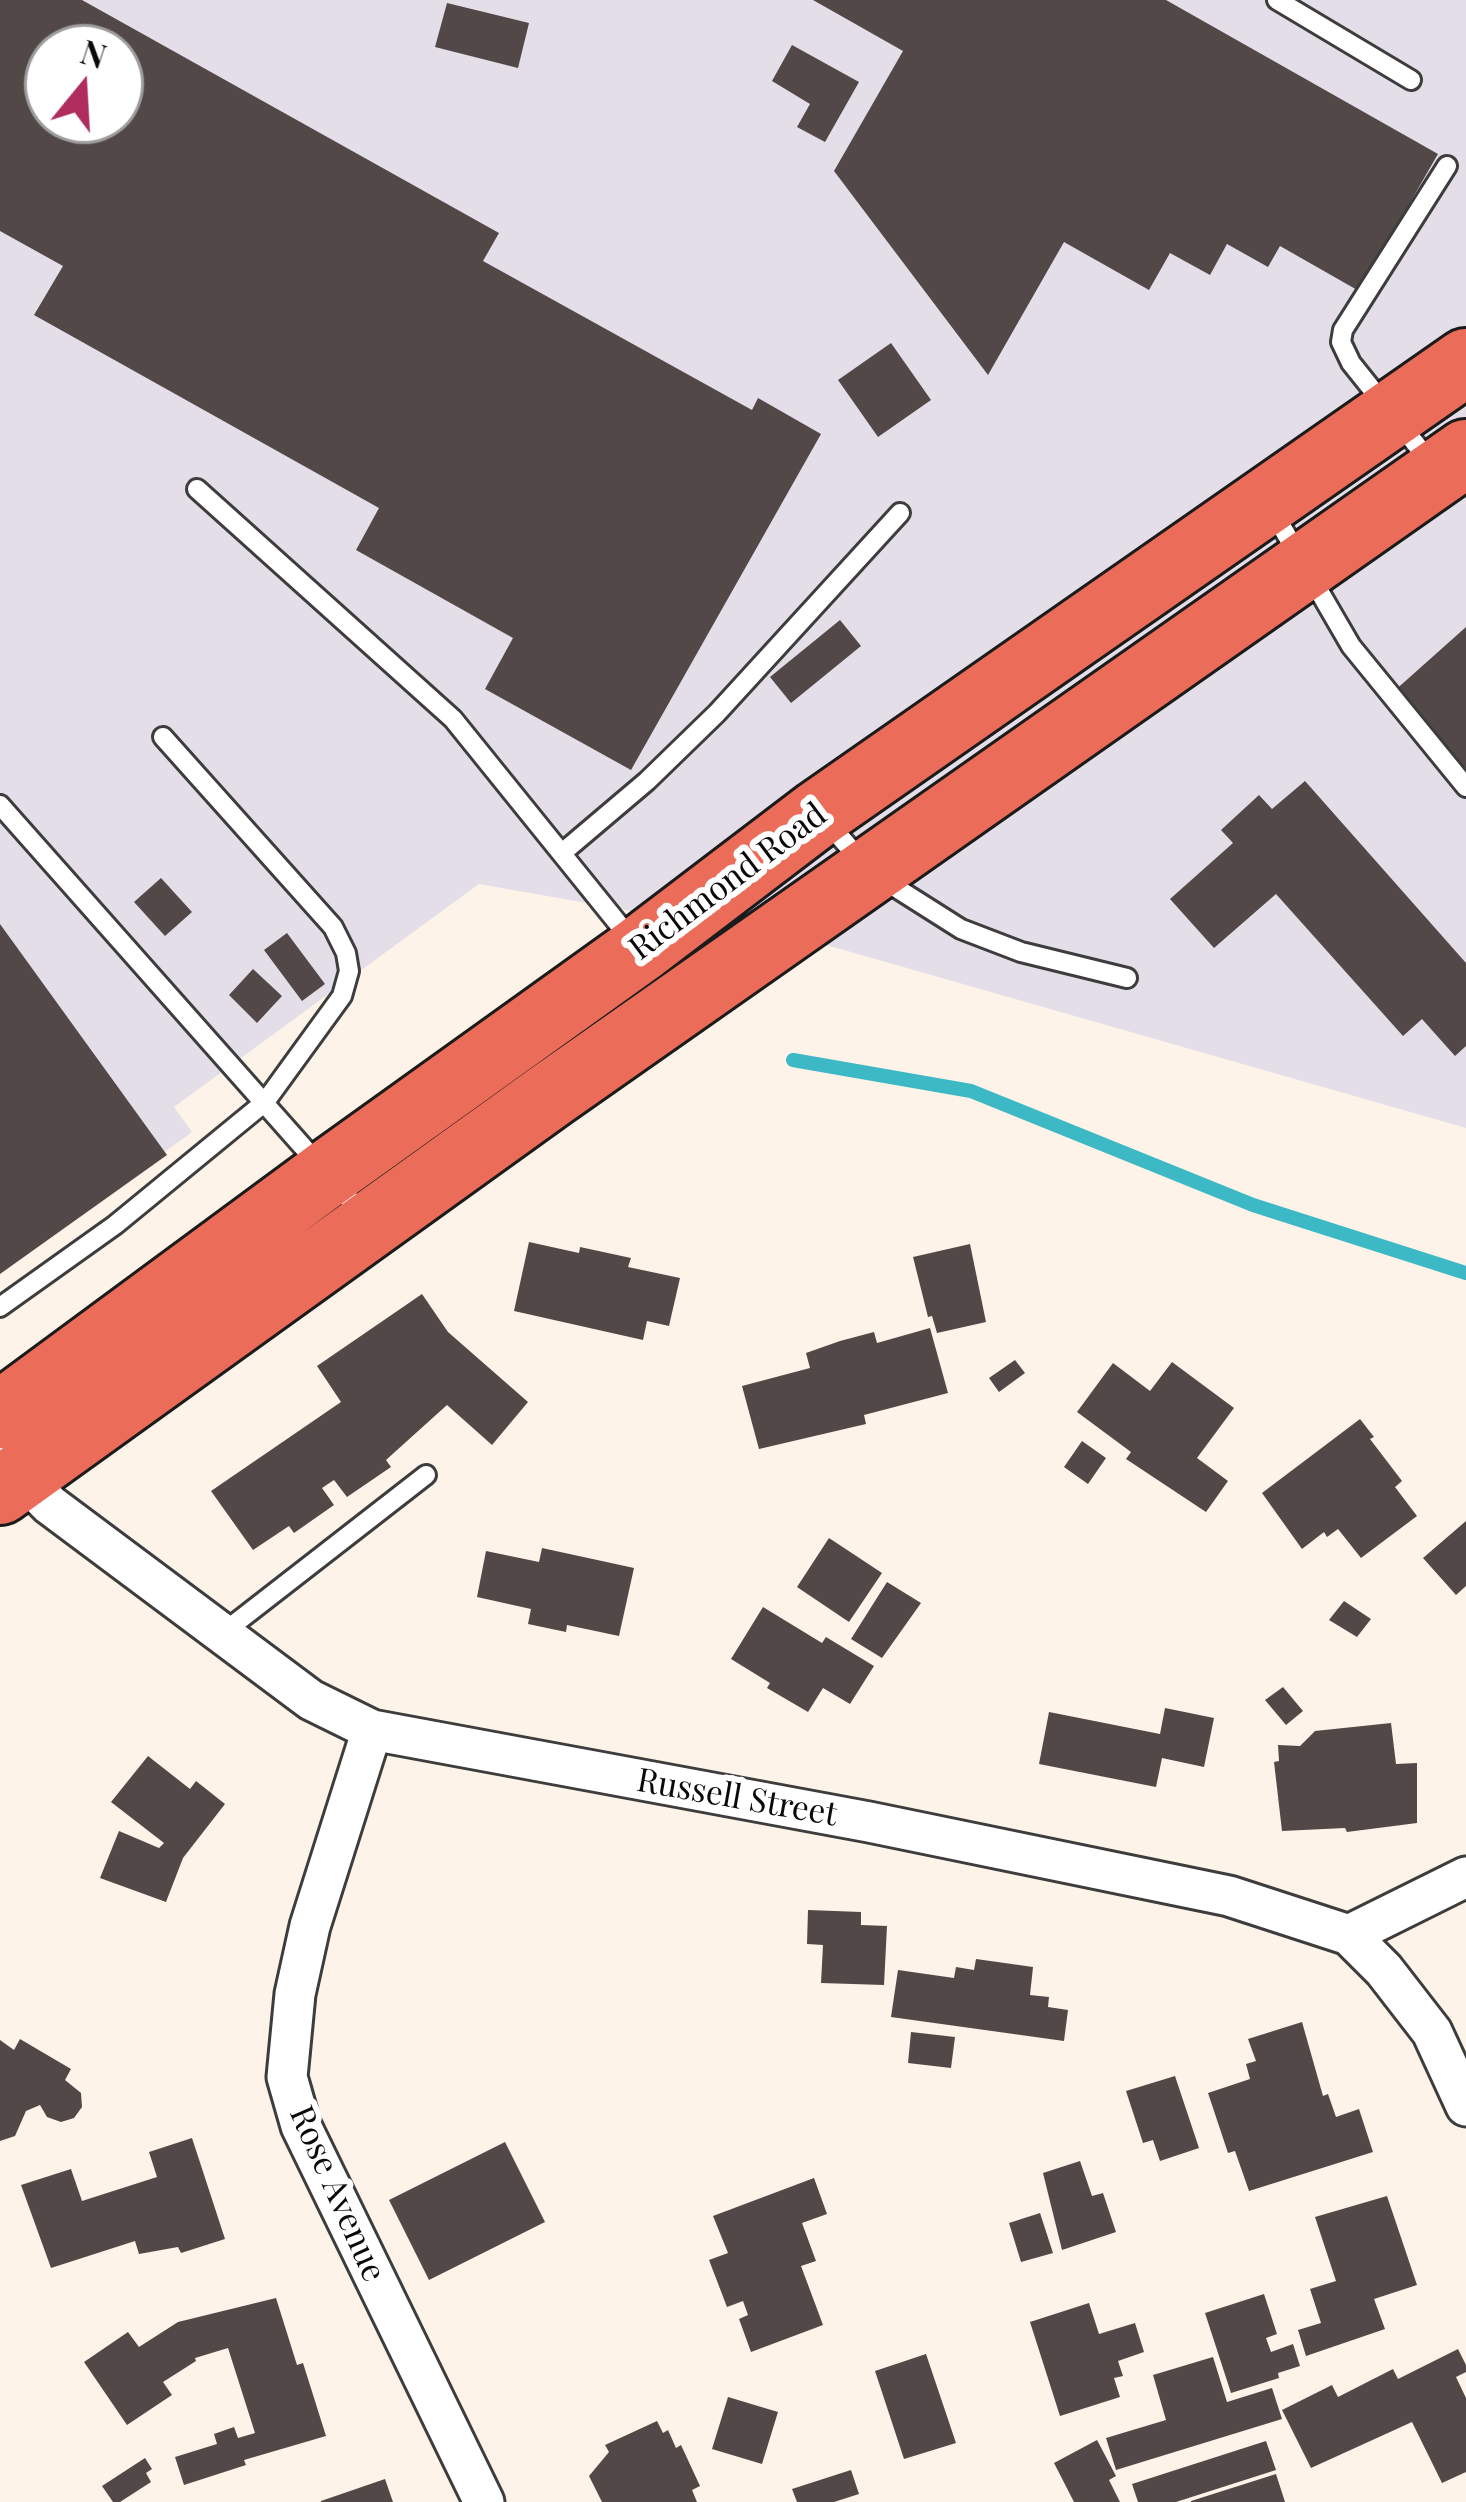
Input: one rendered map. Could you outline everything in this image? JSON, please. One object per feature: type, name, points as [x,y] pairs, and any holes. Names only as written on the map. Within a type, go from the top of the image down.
[{"type":"highway","name":"Richmond Road","points":[[7,1474],[373,1226],[659,977],[819,813],[1466,362]]},
{"type":"highway","name":"Richmond Road","points":[[0,1414],[328,1173],[659,977],[871,872],[1452,462]]},
{"type":"street","name":"Russell Street","points":[[7,1474],[311,1700],[372,1730],[869,1822],[1229,1896],[1349,1935],[1384,1970],[1432,2032],[1466,2106]]},
{"type":"street","name":"Rose Avenue","points":[[372,1730],[310,1926],[295,1994],[287,2077],[301,2126],[484,2502]]},
{"type":"street","points":[[1349,1935],[1466,1877]]},
{"type":"lane","points":[[1277,0],[1411,80]]},
{"type":"lane","points":[[1447,166],[1343,330],[1341,342],[1390,415],[1452,462]]},
{"type":"lane","points":[[197,489],[454,719],[659,977]]},
{"type":"lane","points":[[1267,501],[1351,646],[1466,787]]},
{"type":"lane","points":[[562,853],[647,782],[717,713],[900,513]]},
{"type":"lane","points":[[0,1306],[115,1225],[265,1102],[342,996],[349,971],[333,928],[163,737]]},
{"type":"lane","points":[[0,805],[373,1226]]},
{"type":"lane","points":[[819,813],[871,872],[961,929],[1021,952],[1127,978]]},
{"type":"lane","points":[[224,1632],[426,1475]]},
{"type":"shaded area","points":[[0,0],[1466,0],[1466,1128],[830,946],[479,884],[174,1107],[192,1132],[0,1272]]},
{"type":"building","points":[[0,0],[82,0],[125,24],[24,24],[24,144],[144,144],[144,35],[499,233],[483,261],[752,410],[758,398],[821,434],[631,770],[485,689],[513,638],[356,550],[379,508],[34,315],[63,266],[0,231]]},
{"type":"building","points":[[813,0],[1166,0],[1438,154],[1359,291],[1280,246],[1268,267],[1227,244],[1210,275],[1170,253],[1149,290],[1064,242],[988,375],[834,171],[903,51]]},
{"type":"building","points":[[447,3],[529,23],[518,68],[435,47]]},
{"type":"building","points":[[792,45],[859,82],[825,142],[797,127],[810,104],[772,81]]},
{"type":"building","points":[[891,343],[931,400],[878,437],[838,380]]},
{"type":"building","points":[[840,620],[861,646],[791,703],[770,677]]},
{"type":"building","points":[[1466,627],[1466,775],[1392,693]]},
{"type":"building","points":[[1305,781],[1466,963],[1466,1046],[1455,1056],[1422,1019],[1403,1036],[1276,894],[1214,948],[1170,899],[1233,843],[1221,830],[1259,795],[1272,809]]},
{"type":"building","points":[[161,878],[192,912],[165,936],[134,902]]},
{"type":"building","points":[[0,924],[167,1155],[0,1274]]},
{"type":"building","points":[[287,933],[325,984],[302,1001],[264,950]]},
{"type":"building","points":[[253,969],[282,996],[257,1023],[229,995]]},
{"type":"building","points":[[529,1242],[631,1258],[628,1267],[680,1278],[669,1326],[647,1321],[643,1340],[514,1311]]},
{"type":"building","points":[[970,1244],[986,1322],[937,1333],[932,1316],[928,1317],[913,1257]]},
{"type":"building","points":[[422,1294],[448,1332],[528,1402],[492,1445],[447,1405],[386,1460],[391,1467],[347,1497],[334,1480],[322,1488],[334,1505],[294,1533],[289,1526],[253,1550],[211,1491],[341,1402],[317,1366]]},
{"type":"building","points":[[930,1328],[948,1393],[864,1415],[866,1424],[759,1449],[742,1386],[810,1368],[806,1353],[840,1341],[874,1332],[877,1343]]},
{"type":"building","points":[[1015,1360],[1025,1373],[999,1392],[989,1378]]},
{"type":"building","points":[[1172,1362],[1234,1408],[1197,1458],[1228,1481],[1206,1512],[1126,1459],[1131,1452],[1077,1412],[1113,1363],[1150,1391]]},
{"type":"building","points":[[1360,1419],[1402,1481],[1395,1487],[1417,1516],[1361,1558],[1338,1529],[1327,1537],[1324,1532],[1302,1549],[1262,1493]]},
{"type":"building","points":[[1082,1441],[1106,1458],[1088,1484],[1064,1467]]},
{"type":"building","points":[[1466,1521],[1466,1586],[1456,1595],[1423,1558]]},
{"type":"building","points":[[829,1538],[882,1573],[849,1622],[797,1587]]},
{"type":"building","points":[[542,1548],[634,1568],[619,1636],[567,1625],[566,1632],[528,1624],[531,1609],[477,1597],[486,1551],[539,1562]]},
{"type":"building","points":[[887,1582],[921,1603],[882,1658],[851,1639]]},
{"type":"building","points":[[1344,1601],[1371,1619],[1357,1637],[1329,1620]]},
{"type":"building","points":[[763,1607],[822,1643],[826,1637],[874,1666],[850,1704],[823,1688],[808,1712],[731,1659]]},
{"type":"building","points":[[1283,1687],[1303,1711],[1286,1725],[1265,1700]]},
{"type":"building","points":[[1165,1708],[1214,1718],[1204,1767],[1162,1758],[1156,1787],[1039,1764],[1049,1712],[1160,1734]]},
{"type":"building","points":[[1391,1723],[1396,1764],[1417,1763],[1417,1823],[1347,1832],[1345,1828],[1282,1831],[1274,1762],[1279,1761],[1278,1745],[1300,1746],[1315,1731]]},
{"type":"building","points":[[148,1756],[190,1789],[196,1781],[225,1804],[183,1858],[166,1902],[100,1878],[119,1831],[159,1848],[164,1843],[111,1802]]},
{"type":"building","points":[[808,1910],[861,1912],[861,1925],[887,1926],[884,1985],[821,1983],[823,1945],[807,1944]]},
{"type":"building","points":[[976,1959],[1033,1967],[1030,1995],[1049,1997],[1048,2007],[1068,2010],[1064,2041],[891,2017],[898,1970],[954,1978],[956,1967],[974,1970]]},
{"type":"building","points":[[1302,2022],[1323,2096],[1328,2094],[1336,2117],[1359,2109],[1373,2152],[1249,2191],[1235,2151],[1228,2153],[1208,2093],[1250,2079],[1246,2064],[1256,2061],[1248,2039]]},
{"type":"building","points":[[911,2032],[955,2037],[951,2068],[908,2063]]},
{"type":"building","points":[[20,2039],[71,2069],[65,2080],[81,2093],[82,2107],[74,2118],[61,2122],[47,2117],[40,2105],[26,2111],[15,2136],[0,2141],[0,2040],[14,2050]]},
{"type":"building","points":[[1175,2076],[1199,2148],[1160,2161],[1153,2140],[1143,2143],[1126,2091]]},
{"type":"building","points":[[192,2138],[225,2239],[181,2253],[178,2247],[139,2254],[135,2241],[51,2268],[21,2185],[71,2169],[82,2201],[157,2177],[149,2152]]},
{"type":"building","points":[[505,2142],[545,2222],[429,2280],[389,2200]]},
{"type":"building","points":[[1080,2161],[1092,2196],[1103,2193],[1116,2232],[1062,2250],[1043,2173]]},
{"type":"building","points":[[814,2178],[827,2214],[802,2223],[816,2261],[801,2266],[823,2325],[751,2352],[739,2319],[748,2315],[743,2301],[727,2307],[709,2260],[728,2253],[713,2216]]},
{"type":"building","points":[[1387,2196],[1417,2285],[1374,2299],[1385,2329],[1306,2356],[1298,2330],[1321,2323],[1310,2289],[1336,2281],[1315,2217]]},
{"type":"building","points":[[1040,2213],[1053,2253],[1021,2262],[1009,2223]]},
{"type":"building","points":[[1264,2294],[1277,2334],[1266,2338],[1271,2352],[1293,2344],[1300,2366],[1231,2393],[1205,2313]]},
{"type":"building","points":[[276,2298],[326,2436],[244,2460],[246,2465],[184,2485],[175,2457],[217,2444],[214,2434],[234,2427],[238,2438],[255,2433],[228,2348],[195,2358],[163,2382],[172,2395],[127,2425],[84,2362],[128,2332],[139,2347],[178,2322]]},
{"type":"building","points":[[1089,2303],[1099,2334],[1135,2323],[1144,2352],[1118,2361],[1123,2376],[1114,2378],[1120,2397],[1060,2416],[1030,2322]]},
{"type":"building","points":[[1458,2349],[1466,2365],[1466,2372],[1456,2377],[1466,2398],[1466,2472],[1442,2483],[1412,2422],[1311,2468],[1282,2410],[1332,2385],[1338,2397],[1393,2369],[1398,2379]]},
{"type":"building","points":[[926,2354],[956,2443],[904,2459],[875,2371]]},
{"type":"building","points":[[1213,2357],[1227,2402],[1272,2388],[1282,2419],[1116,2470],[1106,2438],[1166,2420],[1153,2375]]},
{"type":"building","points":[[728,2397],[778,2412],[762,2464],[712,2449]]},
{"type":"building","points":[[657,2421],[663,2433],[668,2430],[676,2448],[681,2445],[700,2486],[692,2490],[697,2502],[602,2502],[589,2476],[609,2452],[605,2445]]},
{"type":"building","points":[[1097,2440],[1116,2476],[1109,2480],[1120,2502],[1074,2502],[1054,2463]]},
{"type":"building","points":[[1266,2441],[1276,2470],[1176,2502],[1138,2502],[1132,2484]]},
{"type":"building","points":[[145,2458],[152,2469],[146,2473],[151,2482],[113,2502],[102,2486]]},
{"type":"building","points":[[851,2470],[859,2494],[834,2502],[797,2502],[792,2489]]},
{"type":"building","points":[[1276,2474],[1285,2502],[1191,2502],[1191,2501]]},
{"type":"building","points":[[385,2479],[393,2502],[321,2502],[321,2501]]},
{"type":"waterway","points":[[793,1060],[971,1091],[1253,1205],[1466,1273]]}]
